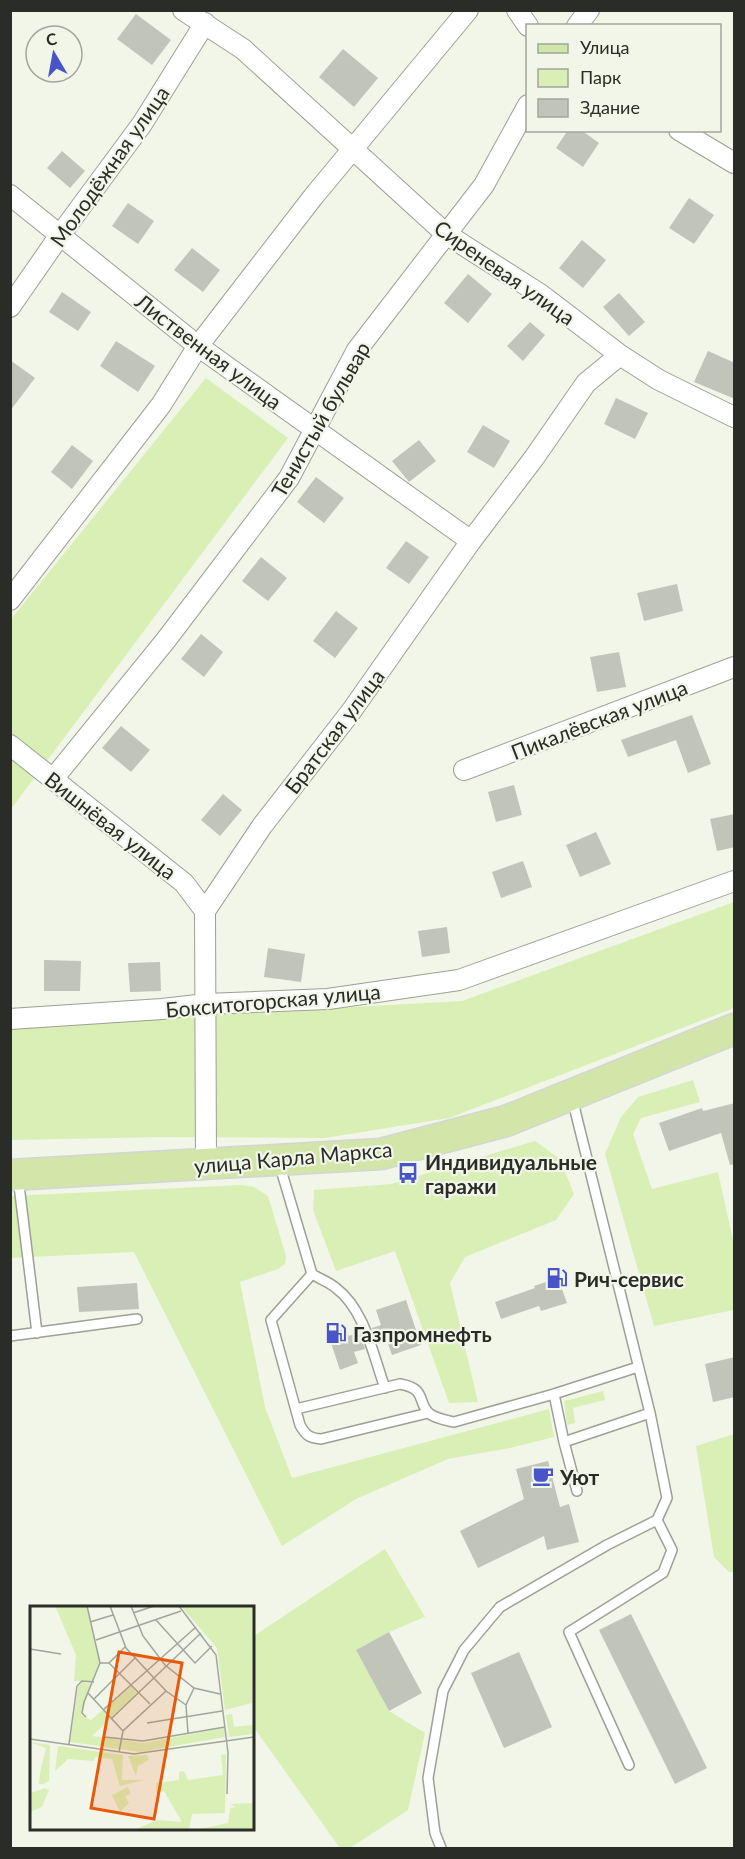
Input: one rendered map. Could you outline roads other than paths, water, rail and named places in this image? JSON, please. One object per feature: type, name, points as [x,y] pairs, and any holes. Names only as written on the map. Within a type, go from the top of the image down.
[{"type":"main road","name":"улица Карла Маркса","points":[[14,1175],[381,1154],[506,1121],[735,1029]]},
{"type":"street","name":"Сиреневая улица","points":[[183,10],[243,49],[446,234],[540,294],[620,355],[659,380],[735,417]]},
{"type":"street","points":[[10,600],[161,405],[198,346],[312,197],[468,10]]},
{"type":"street","points":[[517,10],[527,24]]},
{"type":"street","points":[[579,24],[589,10]]},
{"type":"street","name":"Молодёжная улица","points":[[10,307],[142,124],[205,23]]},
{"type":"street","name":"Тенистый бульвар","points":[[52,779],[166,640],[289,478],[357,350],[484,185],[526,109]]},
{"type":"street","points":[[682,132],[735,163]]},
{"type":"street","name":"Лиственная улица","points":[[10,195],[198,346],[471,541]]},
{"type":"street","name":"Братская улица","points":[[205,911],[262,826],[350,713],[586,383],[620,355]]},
{"type":"street","name":"Пикалёвская улица","points":[[464,771],[735,667]]},
{"type":"street","name":"Вишнёвая улица","points":[[10,744],[184,883],[205,911]]},
{"type":"street","name":"Бокситогорская улица","points":[[10,1020],[162,1010],[206,1004],[328,999],[459,980],[735,881]]},
{"type":"street","points":[[205,911],[206,1164]]},
{"type":"lane","points":[[441,1848],[435,1833],[428,1778],[444,1691],[464,1650],[500,1607],[607,1545],[657,1520],[667,1498],[650,1413],[572,1096]]},
{"type":"lane","points":[[278,1161],[312,1274],[336,1287],[351,1302],[360,1316],[385,1388]]},
{"type":"lane","points":[[14,1175],[37,1333]]},
{"type":"lane","points":[[312,1274],[271,1320],[296,1409],[304,1433],[310,1438],[321,1439],[428,1413],[454,1422],[554,1394],[638,1367]]},
{"type":"lane","points":[[10,1336],[137,1319]]},
{"type":"lane","points":[[296,1409],[400,1384],[411,1386],[419,1392],[428,1413]]},
{"type":"lane","points":[[554,1394],[576,1491]]},
{"type":"lane","points":[[564,1442],[650,1413]]},
{"type":"lane","points":[[629,1765],[569,1632],[663,1573],[672,1550],[657,1520]]},
{"type":"place","name":"Индивидуальные гаражи","points":[[408,1173]]},
{"type":"place","name":"Рич-сервис","points":[[557,1278]]},
{"type":"place","name":"Газпромнефть","points":[[336,1333]]},
{"type":"place","name":"Уют","points":[[543,1476]]}]
